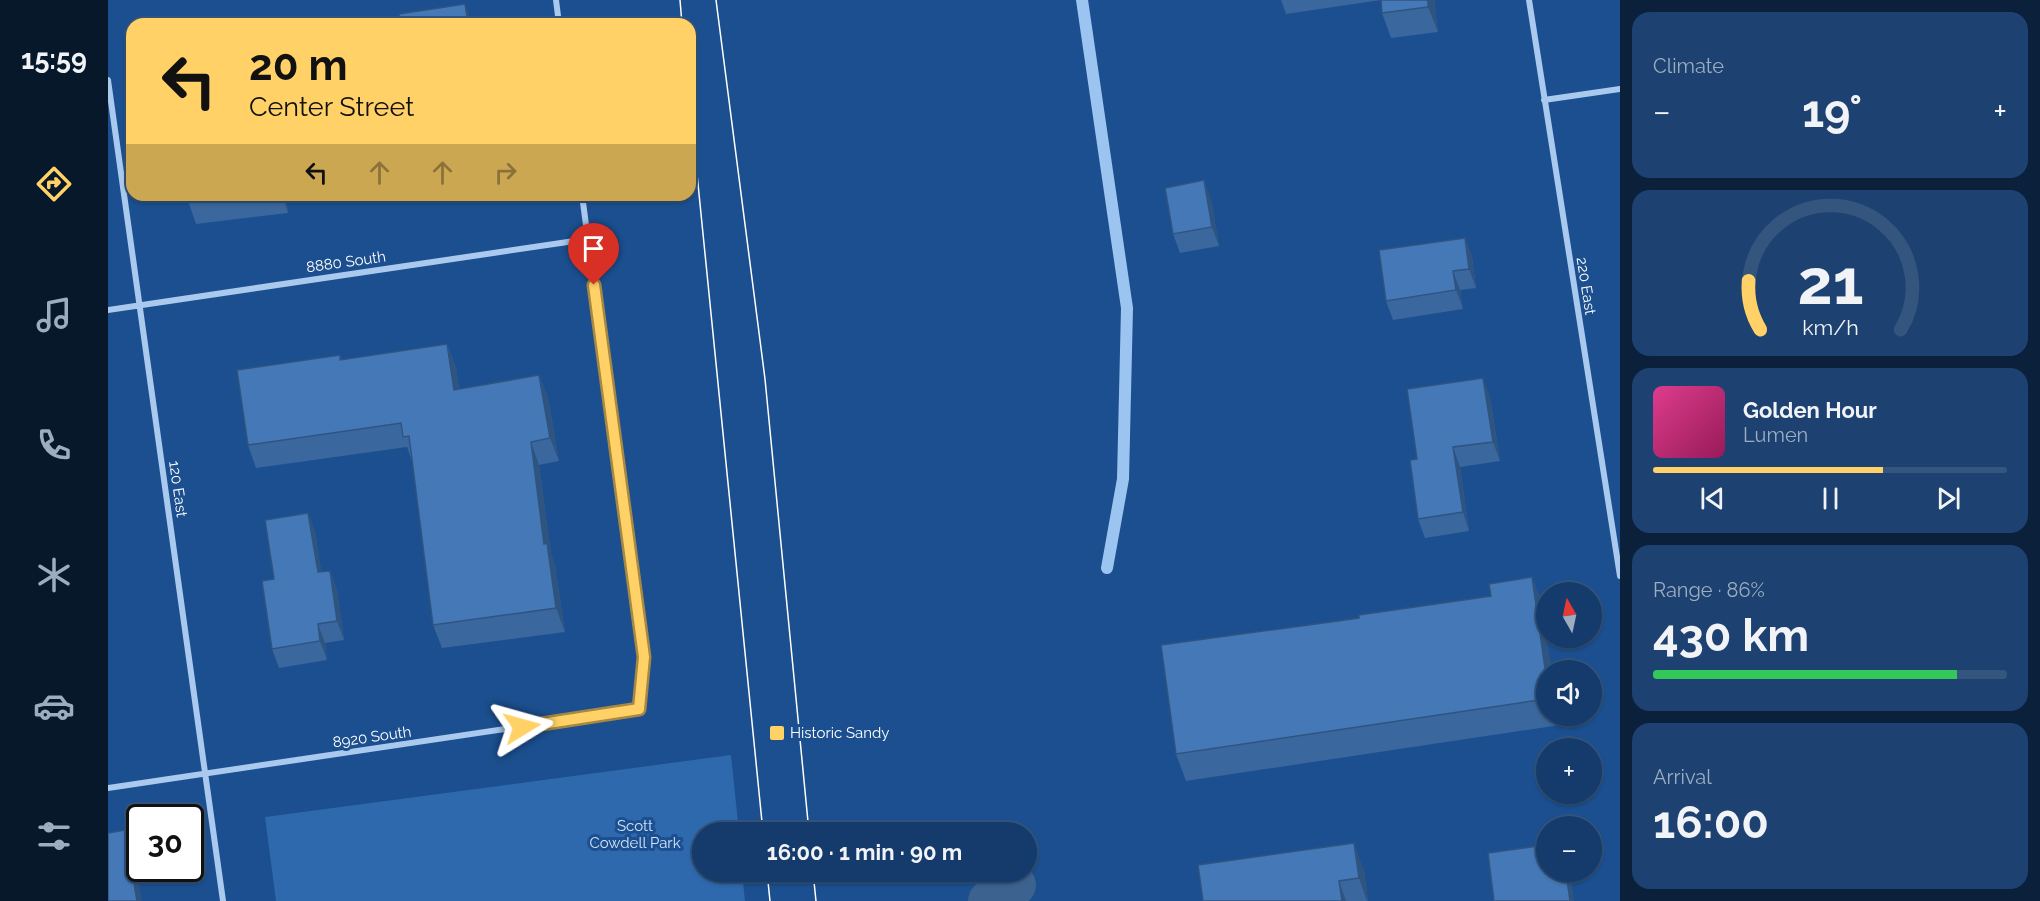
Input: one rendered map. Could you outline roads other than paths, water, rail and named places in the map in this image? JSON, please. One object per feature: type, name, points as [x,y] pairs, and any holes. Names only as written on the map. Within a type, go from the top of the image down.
[{"type":"street","points":[[556,0],[558,18]]},
{"type":"street","name":"220 East","points":[[1529,0],[1620,573]]},
{"type":"street","name":"120 East","points":[[108,80],[223,901]]},
{"type":"street","points":[[1545,100],[1620,89]]},
{"type":"street","points":[[583,201],[588,238]]},
{"type":"street","name":"8880 South","points":[[108,310],[588,238]]},
{"type":"street","name":"8920 South","points":[[108,788],[639,709],[644,657],[588,238]]},
{"type":"waterway","points":[[1082,0],[1127,308],[1123,479],[1107,568]]},
{"type":"waterway","points":[[989,901],[1015,885]]},
{"type":"tram line","points":[[680,0],[682,18]]},
{"type":"tram line","points":[[716,0],[765,379],[808,822]]},
{"type":"tram line","points":[[696,164],[762,822]]},
{"type":"tram line","points":[[768,882],[770,901]]},
{"type":"tram line","points":[[814,882],[816,901]]},
{"type":"place","name":"Historic Sandy","points":[[777,733]]},
{"type":"park label","name":"Scott Cowdell Park","points":[[635,834]]}]
